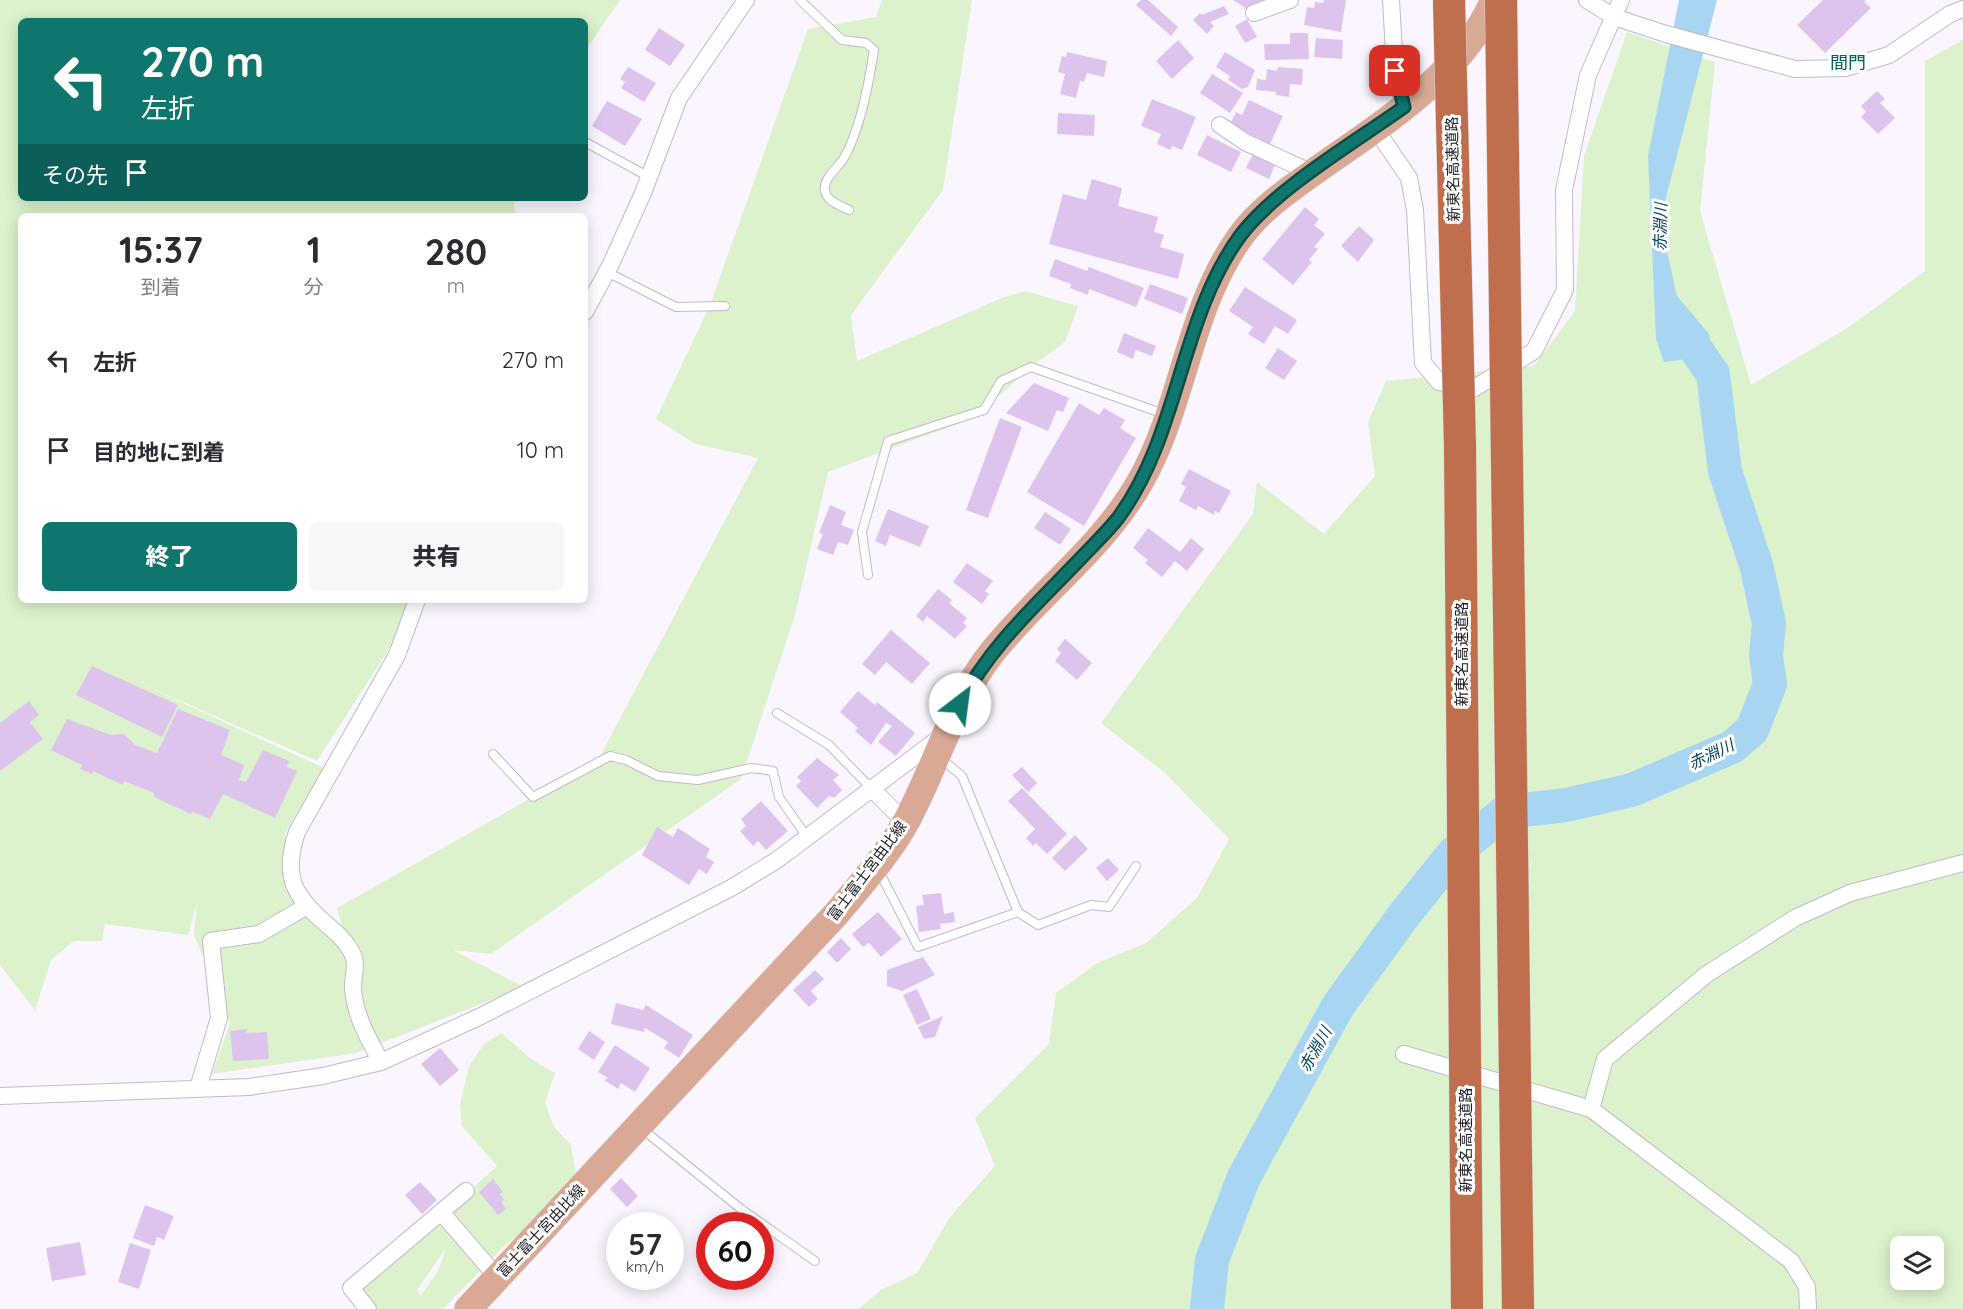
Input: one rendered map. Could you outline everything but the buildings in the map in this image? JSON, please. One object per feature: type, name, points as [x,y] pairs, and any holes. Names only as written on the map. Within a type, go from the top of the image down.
[{"type":"highway","name":"新東名高速道路","points":[[1449,0],[1460,446],[1467,1309]]},
{"type":"highway","points":[[1501,0],[1518,1309]]},
{"type":"main road","name":"富士富士宮由比線","points":[[468,1309],[838,912],[876,865],[905,822],[968,689],[989,656],[1117,518],[1156,451],[1206,303],[1224,261],[1242,234],[1264,209],[1404,107],[1457,59],[1488,14],[1494,0]]},
{"type":"street","points":[[588,307],[607,272],[649,177],[679,98],[746,0]]},
{"type":"street","points":[[1254,13],[1290,0]]},
{"type":"street","points":[[1391,0],[1395,71],[1404,107]]},
{"type":"street","points":[[1587,0],[1614,17],[1666,34],[1795,69],[1845,68],[1888,55],[1950,14],[1963,9]]},
{"type":"street","points":[[1375,128],[1409,178],[1415,210],[1423,363],[1439,382],[1473,389],[1534,351],[1565,290],[1563,190],[1588,75],[1621,0]]},
{"type":"street","points":[[1220,125],[1245,142],[1312,173]]},
{"type":"street","points":[[381,1062],[358,1021],[352,988],[354,958],[340,937],[305,907],[291,879],[290,854],[297,832],[397,656],[416,603]]},
{"type":"street","points":[[0,1096],[249,1087],[323,1076],[381,1062],[479,1017],[731,888],[807,837],[871,788],[941,744]]},
{"type":"street","points":[[871,788],[905,822]]},
{"type":"street","points":[[1591,1109],[1605,1059],[1707,974],[1795,918],[1850,893],[1963,863]]},
{"type":"street","points":[[198,1088],[219,1018],[211,941],[259,934],[305,907]]},
{"type":"street","points":[[1404,1054],[1591,1109],[1791,1261],[1808,1287],[1808,1309]]},
{"type":"street","points":[[368,1309],[351,1288],[466,1191]]},
{"type":"street","points":[[441,1212],[497,1277]]},
{"type":"lane","points":[[800,0],[842,40],[866,43],[874,50],[870,78],[844,158],[825,182],[825,192],[831,201],[849,210]]},
{"type":"lane","points":[[588,144],[649,177]]},
{"type":"lane","points":[[607,272],[676,307],[725,306]]},
{"type":"lane","points":[[868,575],[862,532],[888,441],[984,410],[1001,381],[1031,368],[1168,414]]},
{"type":"lane","points":[[777,713],[829,745],[871,788]]},
{"type":"lane","points":[[941,744],[962,776],[1018,912],[1038,925],[1091,904],[1109,907],[1136,866]]},
{"type":"lane","points":[[493,754],[533,797],[610,756],[626,760],[658,776],[698,780],[751,768],[773,771],[779,797],[807,837]]},
{"type":"lane","points":[[876,865],[918,947],[1018,912]]},
{"type":"lane","points":[[638,1126],[741,1209],[815,1261]]},
{"type":"green space","points":[[0,0],[620,0],[588,47],[588,18],[18,18],[18,201],[514,201],[515,213],[18,213],[18,603],[417,603],[317,761],[133,680],[324,768],[285,833],[291,879],[348,947],[337,908],[598,760],[758,458],[696,444],[656,419],[710,305],[808,29],[876,17],[882,0],[972,0],[943,190],[851,315],[857,361],[1002,298],[1025,291],[1078,306],[1065,342],[1031,367],[976,417],[828,472],[795,615],[741,779],[491,954],[453,950],[524,987],[356,1053],[212,1074],[230,1023],[194,935],[197,903],[188,935],[105,924],[102,941],[74,941],[51,960],[35,1010],[0,965]]},
{"type":"green space","points":[[1627,32],[1715,62],[1700,211],[1751,385],[1849,327],[1925,271],[1925,61],[1963,40],[1963,1309],[858,1309],[881,1290],[917,1273],[950,1217],[995,1166],[975,1118],[1049,1044],[1056,993],[1097,963],[1146,943],[1197,898],[1229,839],[1165,773],[1101,723],[1253,514],[1257,482],[1324,534],[1375,476],[1368,422],[1386,381],[1534,366],[1575,311],[1584,156]]},
{"type":"green space","points":[[501,1033],[531,1059],[555,1073],[545,1102],[554,1127],[571,1145],[576,1174],[557,1204],[503,1247],[443,1309],[378,1309],[362,1289],[497,1166],[462,1126],[460,1104],[469,1066],[484,1044]],"holes":[[[446,1248],[438,1271],[420,1296],[417,1290]]]},
{"type":"water","points":[[1679,0],[1717,0],[1660,221],[1677,296],[1709,334],[1718,377],[1694,358],[1664,362],[1656,339],[1648,156]]},
{"type":"waterway","name":"赤淵川","points":[[1207,1309],[1212,1260],[1244,1177],[1338,1006],[1404,915],[1453,854],[1505,812],[1566,805],[1632,790],[1732,747],[1752,730],[1770,684],[1766,655],[1769,624],[1757,568],[1725,471],[1713,374],[1684,332]]},
{"type":"district","name":"間門","points":[[1848,63]]},
{"type":"route","points":[[960,704],[989,656],[1117,518],[1141,481],[1156,451],[1180,374],[1206,303],[1224,261],[1242,234],[1264,209],[1289,189],[1404,107],[1400,100],[1395,71]]}]
